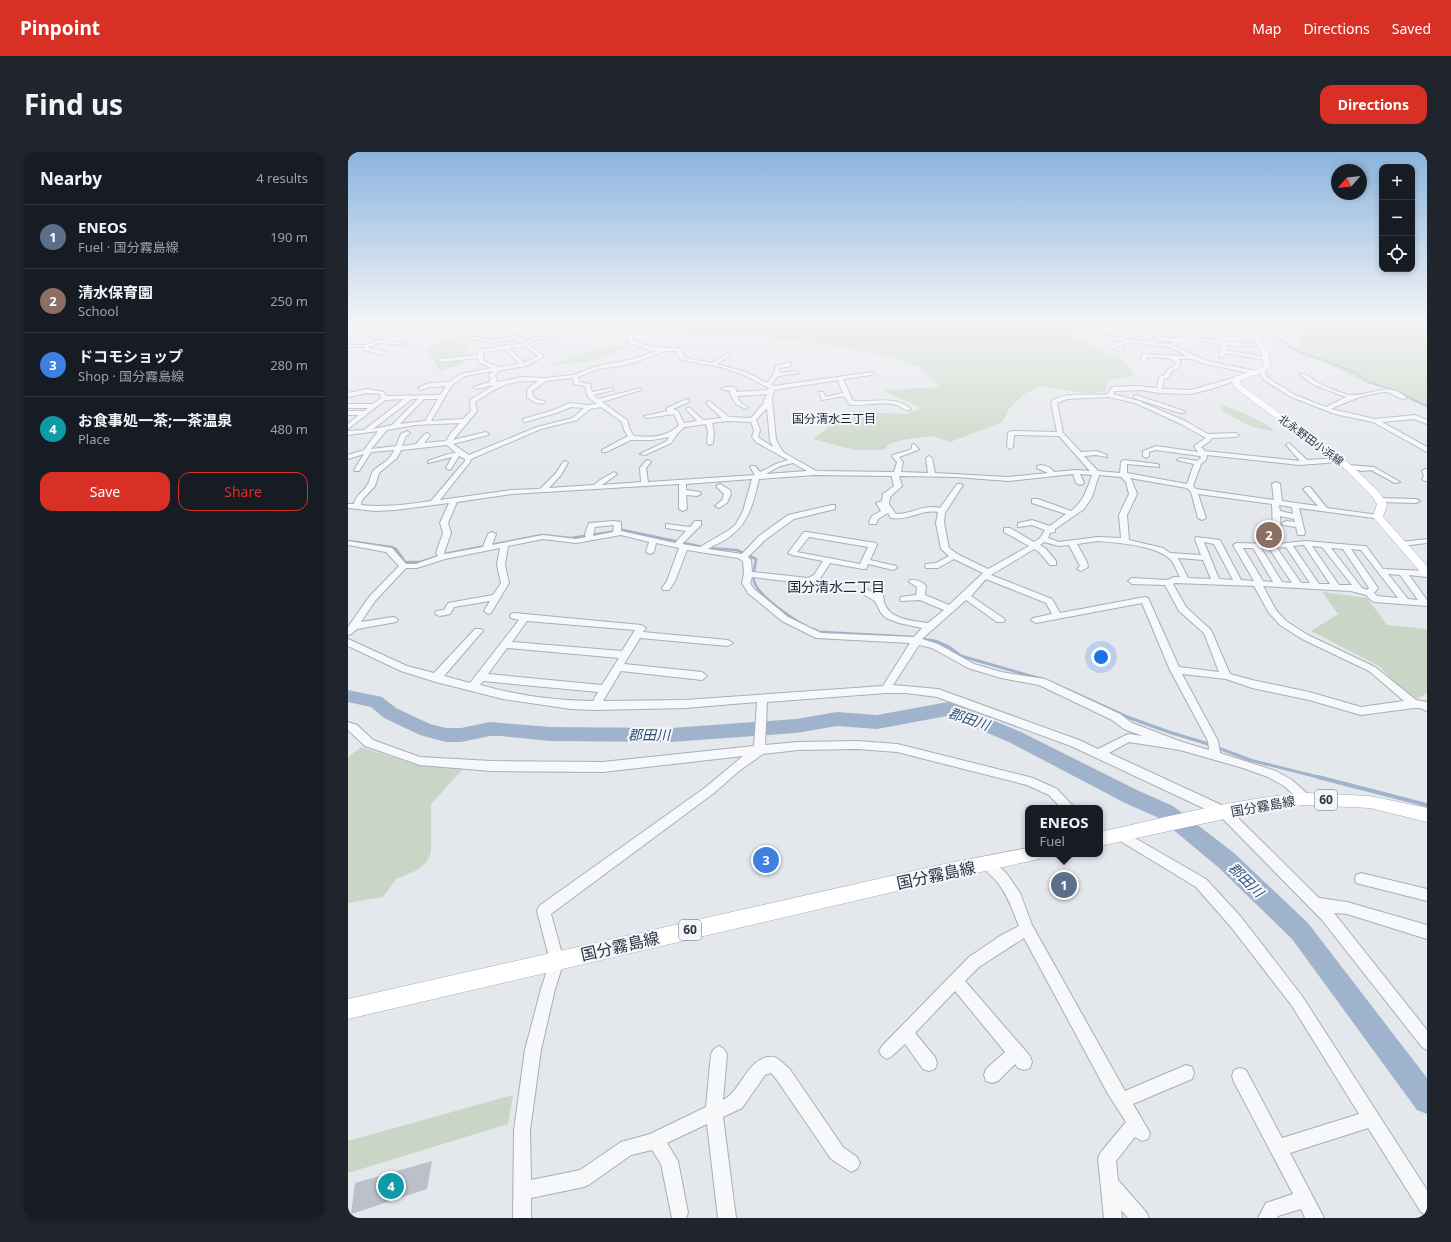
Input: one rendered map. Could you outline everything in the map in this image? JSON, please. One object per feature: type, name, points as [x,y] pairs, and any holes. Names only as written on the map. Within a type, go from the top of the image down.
[{"type":"main road","points":[[1237,379],[1261,370]]},
{"type":"main road","name":"北永野田小浜線","points":[[1237,379],[1236,382],[1241,389],[1348,467],[1376,494],[1380,500]]},
{"type":"main road","points":[[1380,500],[1382,504],[1378,517],[1427,573]]},
{"type":"main road","name":"国分霧島線","points":[[1103,839],[1121,836],[1224,812],[1282,801],[1306,799],[1370,802],[1427,815]]},
{"type":"main road","name":"国分霧島線","points":[[348,1009],[944,872],[1025,856]]},
{"type":"street","points":[[427,422],[450,384],[456,379],[463,375],[493,370]]},
{"type":"street","points":[[456,379],[492,375],[496,370]]},
{"type":"street","points":[[476,387],[522,379],[544,380],[574,376],[591,370]]},
{"type":"street","points":[[732,370],[746,374],[770,390]]},
{"type":"street","points":[[753,420],[766,405],[777,370]]},
{"type":"street","points":[[1159,391],[1161,378],[1167,376],[1171,370]]},
{"type":"street","points":[[1251,370],[1258,371],[1272,384],[1293,396],[1337,413],[1375,421],[1425,448]]},
{"type":"street","points":[[776,375],[796,373]]},
{"type":"street","points":[[733,394],[751,395],[770,390],[871,373]]},
{"type":"street","points":[[492,375],[494,379],[492,382],[496,383]]},
{"type":"street","points":[[1303,375],[1316,384],[1350,397]]},
{"type":"street","points":[[574,376],[576,383],[588,385],[589,394],[625,420],[627,430],[631,437]]},
{"type":"street","points":[[840,378],[851,403],[884,402],[898,404],[908,409]]},
{"type":"street","points":[[1112,396],[1113,390],[1123,388],[1191,392],[1237,379]]},
{"type":"street","points":[[542,402],[530,397],[529,390],[544,380]]},
{"type":"street","points":[[448,443],[453,434],[474,411],[472,402],[496,383]]},
{"type":"street","points":[[421,388],[450,384]]},
{"type":"street","points":[[589,394],[611,388]]},
{"type":"street","points":[[525,420],[560,411],[570,405],[588,407],[638,389]]},
{"type":"street","points":[[724,389],[734,389],[734,398],[745,407]]},
{"type":"street","points":[[770,390],[773,440],[780,453]]},
{"type":"street","points":[[1325,409],[1350,397],[1386,390],[1404,398]]},
{"type":"street","points":[[348,394],[367,391],[382,393],[384,398]]},
{"type":"street","points":[[824,398],[846,394]]},
{"type":"street","points":[[1096,473],[1081,454],[1061,434],[1054,402],[1059,399],[1077,396],[1092,398],[1121,394],[1137,397],[1182,412]]},
{"type":"street","points":[[1112,396],[1122,400],[1135,401],[1169,416],[1207,436],[1236,435]]},
{"type":"street","points":[[364,432],[410,397]]},
{"type":"street","points":[[395,425],[423,397]]},
{"type":"street","points":[[348,427],[384,398],[443,397]]},
{"type":"street","points":[[709,403],[727,419]]},
{"type":"street","points":[[682,425],[676,412],[667,408],[685,405],[701,422]]},
{"type":"street","points":[[348,406],[375,406]]},
{"type":"street","points":[[448,443],[459,454],[468,458],[539,428],[575,419],[581,416],[588,407]]},
{"type":"street","points":[[647,416],[676,412]]},
{"type":"street","points":[[348,413],[366,413]]},
{"type":"street","points":[[1375,421],[1415,417],[1427,422]]},
{"type":"street","points":[[643,454],[669,442],[682,425],[727,419],[753,420]]},
{"type":"street","points":[[753,420],[757,426],[755,437],[758,441],[816,473]]},
{"type":"street","points":[[348,433],[364,432],[395,425],[466,421]]},
{"type":"street","points":[[709,421],[711,432],[710,442]]},
{"type":"street","points":[[357,470],[375,438],[386,427]]},
{"type":"street","points":[[604,451],[631,437],[641,439],[676,432]]},
{"type":"street","points":[[357,508],[358,498],[371,486],[376,472],[395,458],[403,435],[406,433]]},
{"type":"street","points":[[1010,447],[1011,433],[1061,434]]},
{"type":"street","points":[[348,457],[368,451],[448,443],[486,434]]},
{"type":"street","points":[[419,446],[427,435]]},
{"type":"street","points":[[1202,518],[1191,489],[1193,474],[1198,463],[1204,459],[1197,446],[1208,440],[1207,436]]},
{"type":"street","points":[[672,438],[677,445]]},
{"type":"street","points":[[1182,445],[1202,453]]},
{"type":"street","points":[[1289,445],[1306,463]]},
{"type":"street","points":[[873,522],[875,518],[885,512],[881,506],[880,500],[898,486],[895,475],[900,467],[900,462],[895,456],[916,449],[914,446]]},
{"type":"street","points":[[1146,456],[1146,451],[1156,448],[1292,463],[1338,460]]},
{"type":"street","points":[[430,462],[450,455],[459,454]]},
{"type":"street","points":[[448,468],[459,454]]},
{"type":"street","points":[[1081,454],[1097,454],[1105,456]]},
{"type":"street","points":[[434,502],[466,464],[468,458]]},
{"type":"street","points":[[929,458],[932,475]]},
{"type":"street","points":[[704,548],[724,538],[742,521],[751,502],[751,494],[758,476],[778,465],[793,460]]},
{"type":"street","points":[[1180,460],[1198,463]]},
{"type":"street","points":[[1126,542],[1126,530],[1123,517],[1126,504],[1133,494],[1129,481],[1123,475],[1124,462],[1157,466]]},
{"type":"street","points":[[542,491],[559,474],[565,463]]},
{"type":"street","points":[[643,465],[645,484]]},
{"type":"street","points":[[753,467],[758,476]]},
{"type":"street","points":[[1039,467],[1049,470],[1053,475]]},
{"type":"street","points":[[1348,467],[1363,469],[1372,468],[1397,482]]},
{"type":"street","points":[[1425,479],[1427,476],[1425,471],[1427,471]]},
{"type":"street","points":[[1076,472],[1080,483]]},
{"type":"street","points":[[704,487],[758,476],[816,473],[956,475],[1008,479],[1076,472],[1123,475],[1180,484],[1191,489],[1378,517]]},
{"type":"street","points":[[886,689],[919,638],[995,568],[1034,546],[1043,539],[1047,532],[1052,530],[1073,514],[1088,497],[1096,473]]},
{"type":"street","points":[[596,488],[602,481],[614,474]]},
{"type":"street","points":[[348,506],[381,509],[511,492],[682,482],[720,483],[728,492],[728,497],[725,502],[719,506]]},
{"type":"street","points":[[682,482],[683,509]]},
{"type":"street","points":[[1276,484],[1277,532]]},
{"type":"street","points":[[959,485],[942,510],[940,519],[945,549],[954,556],[987,575],[995,582],[1048,601],[1058,616]]},
{"type":"street","points":[[1307,489],[1324,509]]},
{"type":"street","points":[[683,492],[697,494]]},
{"type":"street","points":[[886,496],[885,504],[894,516],[906,516],[930,508],[942,510]]},
{"type":"street","points":[[442,556],[447,533],[444,524],[450,506],[455,499]]},
{"type":"street","points":[[1380,500],[1416,501]]},
{"type":"street","points":[[1035,501],[1073,514]]},
{"type":"street","points":[[1286,523],[1300,529],[1295,505]]},
{"type":"street","points":[[351,629],[372,599],[404,566],[417,566],[442,556],[487,546],[504,545],[543,538],[576,541],[589,536],[617,531],[653,540],[704,548],[740,556],[746,555],[762,538],[791,517],[832,507]]},
{"type":"street","points":[[1277,513],[1297,517]]},
{"type":"street","points":[[1021,525],[1024,522],[1035,523],[1052,530]]},
{"type":"street","points":[[589,536],[592,525],[614,523],[618,524],[617,531]]},
{"type":"street","points":[[666,588],[671,581],[680,544],[698,523]]},
{"type":"street","points":[[669,526],[692,530]]},
{"type":"street","points":[[1007,530],[1042,550],[1053,563]]},
{"type":"street","points":[[487,546],[492,534]]},
{"type":"street","points":[[807,534],[873,545],[863,567],[828,560],[792,553],[807,534]]},
{"type":"street","points":[[1043,539],[1059,544],[1072,544],[1098,539],[1126,542],[1160,550],[1175,558],[1182,580]]},
{"type":"street","points":[[1216,581],[1199,539],[1217,542],[1238,582]]},
{"type":"street","points":[[650,552],[653,540]]},
{"type":"street","points":[[1402,544],[1427,541]]},
{"type":"street","points":[[348,543],[389,550],[404,566]]},
{"type":"street","points":[[1072,544],[1083,562],[1084,567],[1081,569]]},
{"type":"street","points":[[1288,544],[1316,586]]},
{"type":"street","points":[[1306,544],[1336,587]]},
{"type":"street","points":[[1405,601],[1363,548],[1306,544],[1272,546],[1237,545],[1272,611],[1282,623],[1336,653],[1372,669],[1414,704]]},
{"type":"street","points":[[488,611],[504,583],[501,565],[504,545]]},
{"type":"street","points":[[1256,545],[1279,584]]},
{"type":"street","points":[[1325,545],[1358,588]]},
{"type":"street","points":[[1272,546],[1297,584]]},
{"type":"street","points":[[1345,546],[1374,588],[1369,593]]},
{"type":"street","points":[[746,555],[752,575]]},
{"type":"street","points":[[1170,555],[1207,558]]},
{"type":"street","points":[[929,566],[937,566],[954,556]]},
{"type":"street","points":[[752,575],[808,581],[817,577],[828,560]]},
{"type":"street","points":[[866,562],[893,568]]},
{"type":"street","points":[[1381,571],[1427,573]]},
{"type":"street","points":[[1402,572],[1426,603]]},
{"type":"street","points":[[1167,573],[1182,580]]},
{"type":"street","points":[[752,575],[746,583],[751,591],[785,619],[819,636],[919,638],[971,666],[1001,675],[1040,682],[1116,717],[1128,726],[1180,746]]},
{"type":"street","points":[[1132,581],[1168,583],[1182,580],[1216,581],[1358,588],[1369,593],[1375,599],[1426,603]]},
{"type":"street","points":[[913,582],[922,586],[921,597]]},
{"type":"street","points":[[876,583],[880,600],[885,612],[891,618],[931,627]]},
{"type":"street","points":[[1168,583],[1182,609],[1208,632],[1226,676]]},
{"type":"street","points":[[866,592],[880,600]]},
{"type":"street","points":[[966,596],[1000,620]]},
{"type":"street","points":[[439,613],[448,612],[452,602],[497,597]]},
{"type":"street","points":[[904,599],[921,597],[950,609]]},
{"type":"street","points":[[1036,620],[1145,600],[1175,670],[1214,749]]},
{"type":"street","points":[[514,616],[641,628],[595,706]]},
{"type":"street","points":[[472,688],[525,618]]},
{"type":"street","points":[[351,629],[393,620]]},
{"type":"street","points":[[436,678],[478,631]]},
{"type":"street","points":[[637,635],[728,643]]},
{"type":"street","points":[[348,642],[404,669],[503,695],[564,704],[595,706],[685,704],[886,689],[906,689],[938,693],[1076,743],[1224,812],[1327,915],[1427,1042]]},
{"type":"street","points":[[505,645],[625,655]]},
{"type":"street","points":[[618,667],[702,676]]},
{"type":"street","points":[[1175,670],[1226,676],[1252,684],[1309,696],[1361,711],[1414,704],[1421,704],[1427,707]]},
{"type":"street","points":[[480,677],[605,688]]},
{"type":"street","points":[[759,751],[762,698]]},
{"type":"street","points":[[350,729],[369,743],[420,761],[491,766],[604,767],[798,746],[858,745],[897,748],[1029,781],[1053,792],[1066,805]]},
{"type":"street","points":[[1098,754],[1128,738],[1180,746],[1214,749],[1272,774],[1288,783],[1306,799]]},
{"type":"street","points":[[522,1218],[522,1130],[533,1050],[548,989],[557,961],[544,911],[710,790],[735,768],[759,751]]},
{"type":"street","points":[[1121,836],[1201,883],[1236,922],[1296,1001],[1427,1206]]},
{"type":"street","points":[[988,864],[1002,878],[1015,897],[1027,929],[1122,1102],[1139,1128],[1107,1158],[1112,1218]]},
{"type":"street","points":[[1361,879],[1427,895]]},
{"type":"street","points":[[1315,904],[1347,908],[1427,932]]},
{"type":"street","points":[[887,1051],[974,962],[1005,941],[1027,929]]},
{"type":"street","points":[[956,981],[1020,1057],[992,1075]]},
{"type":"street","points":[[905,1032],[929,1062]]},
{"type":"street","points":[[719,1054],[714,1113],[727,1218]]},
{"type":"street","points":[[522,1191],[584,1178],[627,1148],[656,1140],[736,1102],[760,1068],[773,1065],[783,1074],[837,1153],[851,1163]]},
{"type":"street","points":[[1122,1102],[1186,1073]]},
{"type":"street","points":[[1240,1076],[1315,1218]]},
{"type":"street","points":[[1277,1148],[1372,1119]]},
{"type":"street","points":[[656,1140],[669,1161],[679,1213]]},
{"type":"street","points":[[1109,1183],[1140,1218]]},
{"type":"street","points":[[1267,1218],[1272,1209],[1304,1199]]},
{"type":"green space","points":[[923,370],[1130,370],[1134,375],[1106,381],[1106,391],[1092,394],[1042,386],[1024,394],[1009,409],[1002,422],[950,442],[932,436],[907,439],[891,443],[883,450],[855,450],[813,439],[849,411],[907,414],[921,408],[882,390],[940,387]]},
{"type":"green space","points":[[1340,370],[1427,370],[1427,408],[1389,389],[1363,382]]},
{"type":"green space","points":[[1221,405],[1249,416],[1275,431],[1253,427],[1222,410]]},
{"type":"green space","points":[[1322,592],[1367,598],[1387,625],[1427,629],[1427,693],[1417,699],[1400,689],[1379,666],[1311,631],[1338,614]]},
{"type":"green space","points":[[361,747],[417,765],[463,769],[431,804],[431,853],[426,863],[415,871],[396,879],[383,897],[348,903],[348,757]]},
{"type":"green space","points":[[513,1095],[508,1124],[348,1173],[348,1141]]},
{"type":"building","points":[[432,1161],[427,1189],[351,1214],[355,1183]]},
{"type":"waterway","points":[[1349,370],[1355,372],[1368,382],[1399,392],[1413,399]]},
{"type":"waterway","points":[[1413,399],[1427,406]]},
{"type":"waterway","points":[[348,541],[391,547],[396,549],[405,562],[420,562],[449,553],[542,535],[571,538],[623,530],[708,548],[737,550],[756,559],[754,581],[761,592],[774,604],[800,623]]},
{"type":"waterway","points":[[813,629],[819,632],[910,637],[935,641],[949,647],[961,656],[1045,680]]},
{"type":"waterway","points":[[1066,689],[1130,718],[1169,732],[1205,743],[1250,760],[1318,777]]},
{"type":"waterway","name":"郡田川","points":[[348,696],[376,702],[390,713],[426,730],[446,735],[461,735],[490,729],[550,734],[671,735],[796,726],[837,719],[877,722],[948,709],[1015,737],[1132,797],[1166,812],[1226,860],[1300,931],[1427,1100]]},
{"type":"waterway","points":[[1318,777],[1322,778]]},
{"type":"waterway","points":[[1318,777],[1427,805]]},
{"type":"place","name":"清水保育園","points":[[1269,535]]},
{"type":"place","name":"ドコモショップ","points":[[766,860]]},
{"type":"place","name":"ENEOS","points":[[1064,885]]},
{"type":"place","name":"お食事処一茶;一茶温泉","points":[[391,1186]]},
{"type":"district","name":"国分清水三丁目","points":[[834,419]]},
{"type":"district","name":"国分清水二丁目","points":[[836,587]]}]
